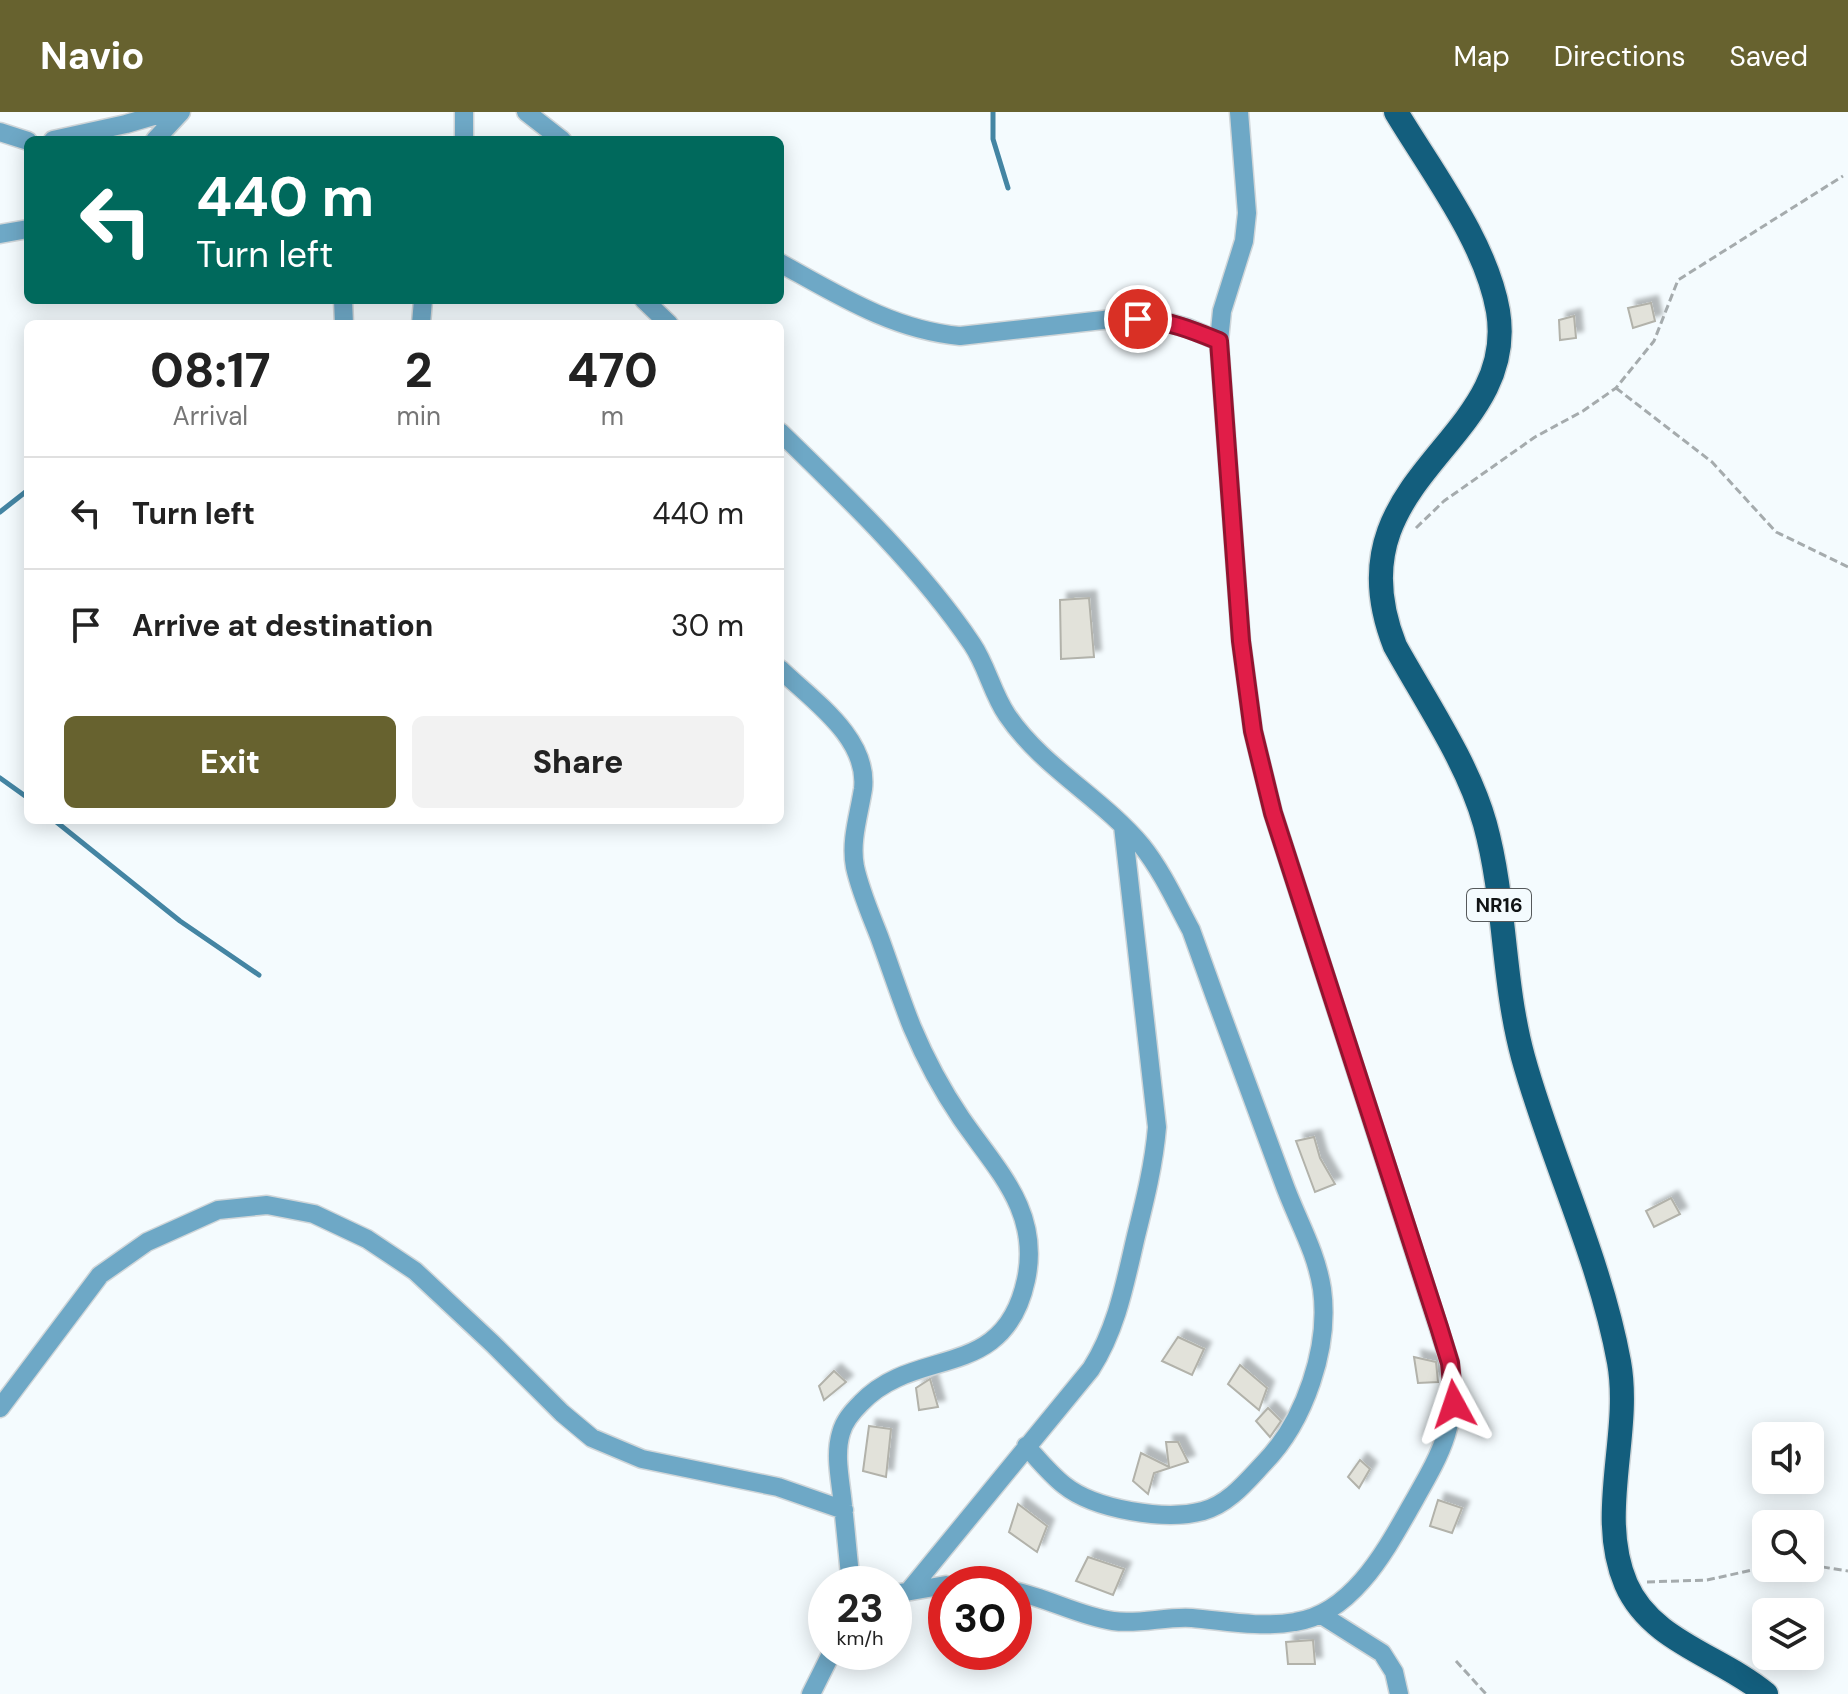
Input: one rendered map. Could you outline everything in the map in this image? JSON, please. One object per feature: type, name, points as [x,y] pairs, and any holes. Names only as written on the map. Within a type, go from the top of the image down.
[{"type":"main road","name":"NR16","points":[[1396,112],[1459,217],[1491,280],[1499,314],[1500,351],[1490,381],[1474,408],[1396,513],[1381,560],[1386,623],[1395,646],[1476,797],[1485,825],[1495,870],[1510,994],[1522,1054],[1614,1336],[1622,1392],[1614,1516],[1625,1583],[1636,1603],[1667,1633],[1766,1694]]},
{"type":"street","points":[[71,136],[167,112]]},
{"type":"street","points":[[159,136],[181,112]]},
{"type":"street","points":[[526,112],[557,136]]},
{"type":"street","points":[[1032,1596],[1119,1622],[1179,1618],[1273,1624],[1298,1622],[1320,1614],[1367,1577],[1383,1555],[1442,1449],[1451,1424],[1453,1383],[1439,1327],[1273,813],[1253,731],[1241,641],[1219,341],[1222,311],[1244,241],[1247,213],[1239,112]]},
{"type":"street","points":[[0,132],[24,140]]},
{"type":"street","points":[[0,234],[24,230]]},
{"type":"street","points":[[784,265],[864,310],[910,328],[936,334],[960,336],[1121,318],[1155,319],[1219,341]]},
{"type":"street","points":[[648,304],[665,320]]},
{"type":"street","points":[[784,436],[838,489],[940,600],[974,647],[1007,716],[1043,756],[1123,826],[1150,858],[1191,930],[1292,1206],[1313,1251],[1322,1290],[1323,1319],[1317,1360],[1299,1411],[1276,1450],[1232,1496],[1210,1510],[1190,1515],[1126,1510],[1081,1497],[1063,1485],[1026,1446]]},
{"type":"street","points":[[784,673],[841,730],[859,756],[863,787],[854,836],[854,864],[863,893],[913,1029],[935,1074],[960,1117],[1014,1193],[1026,1231],[1028,1256],[1027,1278],[1019,1304],[998,1336],[972,1354],[879,1387],[844,1424],[838,1449],[849,1566]]},
{"type":"street","points":[[912,1579],[1091,1369],[1105,1347],[1117,1318],[1155,1158],[1157,1127],[1123,826]]},
{"type":"street","points":[[0,1408],[100,1275],[147,1242],[218,1210],[267,1205],[314,1214],[367,1239],[415,1271],[562,1413],[592,1438],[629,1455],[778,1487],[844,1510]]},
{"type":"street","points":[[1320,1614],[1382,1653],[1394,1672],[1399,1694]]},
{"type":"street","points":[[811,1694],[823,1670]]},
{"type":"path","points":[[1412,531],[1444,501],[1522,446],[1616,388],[1654,341],[1678,280],[1843,176]]},
{"type":"path","points":[[1616,388],[1712,462],[1776,532],[1848,567]]},
{"type":"path","points":[[1824,1567],[1848,1571]]},
{"type":"path","points":[[1625,1583],[1707,1580],[1752,1570]]},
{"type":"path","points":[[1456,1661],[1486,1694]]},
{"type":"building","points":[[1651,303],[1655,321],[1633,328],[1628,308]]},
{"type":"building","points":[[1574,316],[1576,338],[1560,340],[1559,320]]},
{"type":"building","points":[[1089,598],[1094,657],[1061,659],[1060,600]]},
{"type":"building","points":[[1314,1137],[1320,1158],[1335,1184],[1315,1192],[1296,1141]]},
{"type":"building","points":[[1671,1198],[1680,1214],[1654,1227],[1646,1211]]},
{"type":"building","points":[[1178,1337],[1204,1349],[1192,1375],[1162,1361]]},
{"type":"building","points":[[1414,1357],[1436,1362],[1438,1382],[1418,1383]]},
{"type":"building","points":[[1240,1365],[1267,1388],[1259,1410],[1228,1384]]},
{"type":"building","points":[[834,1371],[846,1382],[824,1400],[819,1386]]},
{"type":"building","points":[[930,1379],[938,1407],[919,1410],[916,1388]]},
{"type":"building","points":[[1268,1408],[1281,1421],[1270,1437],[1256,1421]]},
{"type":"building","points":[[869,1426],[891,1429],[886,1477],[863,1471]]},
{"type":"building","points":[[1166,1442],[1178,1442],[1188,1462],[1154,1473],[1148,1494],[1133,1481],[1141,1453],[1169,1467]]},
{"type":"building","points":[[1360,1460],[1370,1469],[1359,1488],[1348,1477]]},
{"type":"building","points":[[1438,1500],[1462,1508],[1452,1533],[1430,1526]]},
{"type":"building","points":[[1018,1504],[1047,1526],[1037,1552],[1009,1532]]},
{"type":"building","points":[[1088,1557],[1124,1569],[1113,1595],[1076,1581]]},
{"type":"building","points":[[1313,1640],[1315,1664],[1288,1664],[1286,1642]]},
{"type":"waterway","points":[[993,112],[993,139],[1008,188]]},
{"type":"waterway","points":[[0,512],[24,493]]},
{"type":"waterway","points":[[0,778],[24,795]]},
{"type":"waterway","points":[[59,824],[180,921],[259,975]]},
{"type":"route","points":[[1138,319],[1155,319],[1219,341],[1241,641],[1253,731],[1273,813],[1450,1363],[1454,1404]]}]
